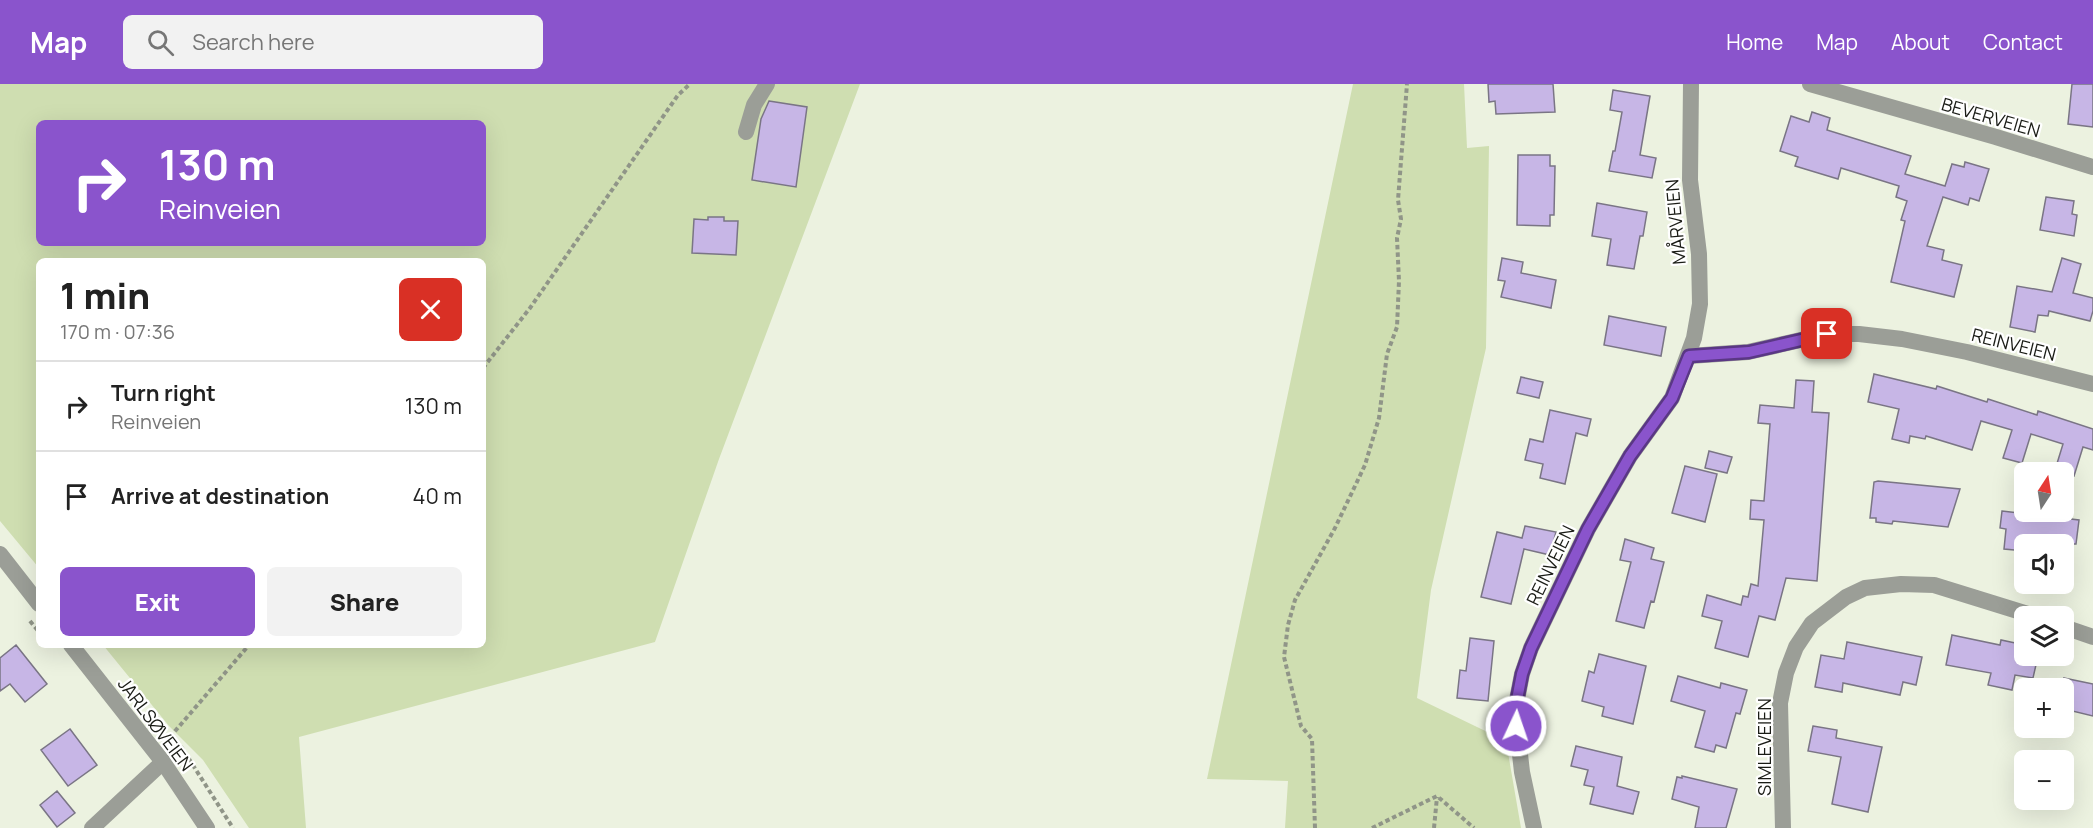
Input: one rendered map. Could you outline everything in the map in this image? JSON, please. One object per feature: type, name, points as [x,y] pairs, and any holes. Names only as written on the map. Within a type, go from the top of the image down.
[{"type":"street","points":[[746,132],[754,105],[767,84]]},
{"type":"street","name":"MÅRVEIEN","points":[[1689,356],[1700,304],[1699,254],[1690,180],[1691,84]]},
{"type":"street","name":"BEVERVEIEN","points":[[1810,84],[2093,167]]},
{"type":"street","name":"REINVEIEN","points":[[1534,828],[1522,772],[1515,710],[1522,674],[1531,648],[1588,529],[1630,456],[1672,398],[1689,356],[1749,352],[1827,334],[1858,334],[1902,339],[2092,379]]},
{"type":"street","points":[[0,554],[36,600]]},
{"type":"street","name":"SIMLEVEIEN","points":[[1783,828],[1780,703],[1786,673],[1796,646],[1812,623],[1846,597],[1865,588],[1901,584],[1934,585],[2014,610]]},
{"type":"street","points":[[2074,630],[2093,637]]},
{"type":"street","name":"JARLSØVEIEN","points":[[73,648],[163,762],[207,828]]},
{"type":"street","points":[[92,828],[163,762]]},
{"type":"path","points":[[486,364],[530,309],[678,95],[690,84]]},
{"type":"path","points":[[1315,828],[1312,739],[1301,726],[1284,657],[1288,625],[1295,600],[1335,528],[1365,465],[1380,418],[1387,354],[1397,327],[1399,282],[1397,238],[1401,219],[1398,200],[1407,84]]},
{"type":"path","points":[[233,828],[182,748],[170,737],[246,648]]},
{"type":"path","points":[[1372,828],[1437,796]]},
{"type":"path","points":[[1434,828],[1437,796]]},
{"type":"path","points":[[1437,796],[1474,828]]},
{"type":"green space","points":[[0,84],[860,84],[719,459],[655,642],[299,737],[306,828],[249,828],[203,760],[169,726],[105,648],[486,648],[486,258],[36,258],[36,564],[0,521]]},
{"type":"green space","points":[[1353,84],[1464,84],[1467,148],[1489,146],[1486,348],[1431,590],[1417,698],[1506,741],[1521,828],[1285,828],[1288,781],[1207,779]]},
{"type":"building","points":[[1488,84],[1553,84],[1555,112],[1496,114],[1495,101],[1489,102]]},
{"type":"building","points":[[2072,84],[2093,84],[2093,127],[2068,124]]},
{"type":"building","points":[[1613,90],[1650,96],[1640,155],[1656,158],[1652,178],[1609,171],[1622,112],[1610,110]]},
{"type":"building","points":[[769,101],[807,107],[796,187],[752,180],[761,119]]},
{"type":"building","points":[[1812,112],[1830,118],[1827,130],[1911,156],[1905,174],[1945,186],[1952,164],[1964,167],[1965,162],[1989,169],[1979,201],[1970,198],[1968,205],[1943,197],[1927,246],[1944,250],[1942,260],[1962,265],[1954,297],[1891,282],[1905,221],[1901,220],[1907,201],[1896,197],[1899,186],[1841,168],[1838,179],[1795,166],[1798,157],[1780,151],[1791,116],[1809,122]]},
{"type":"building","points":[[1518,155],[1550,155],[1550,166],[1555,166],[1554,215],[1550,215],[1550,226],[1517,225]]},
{"type":"building","points":[[2046,197],[2074,201],[2072,214],[2077,215],[2074,236],[2040,230]]},
{"type":"building","points":[[1597,203],[1647,212],[1634,269],[1607,265],[1611,239],[1592,236]]},
{"type":"building","points":[[708,217],[724,217],[724,221],[738,221],[736,255],[692,253],[694,219],[708,220]]},
{"type":"building","points":[[1502,258],[1523,262],[1521,273],[1556,280],[1551,308],[1501,297],[1505,281],[1498,280]]},
{"type":"building","points":[[2062,258],[2081,264],[2073,293],[2093,298],[2090,321],[2049,311],[2048,316],[2038,315],[2035,332],[2010,327],[2017,286],[2052,292]]},
{"type":"building","points":[[1609,316],[1666,327],[1661,356],[1604,345]]},
{"type":"building","points":[[1874,374],[1936,389],[1937,386],[2037,415],[2038,411],[2093,429],[2093,450],[2083,447],[2074,476],[2074,462],[2057,462],[2063,444],[2031,434],[2022,462],[2003,458],[2012,430],[1981,421],[1972,450],[1926,436],[1925,439],[1910,436],[1909,443],[1892,439],[1899,409],[1868,402]]},
{"type":"building","points":[[1521,377],[1543,382],[1539,398],[1517,393]]},
{"type":"building","points":[[1796,380],[1814,381],[1812,412],[1829,413],[1817,581],[1786,578],[1775,620],[1759,616],[1748,657],[1715,648],[1722,621],[1702,616],[1707,595],[1741,605],[1743,596],[1748,597],[1751,584],[1758,586],[1764,520],[1750,519],[1751,500],[1764,501],[1770,424],[1758,423],[1760,405],[1794,408]]},
{"type":"building","points":[[1550,410],[1591,419],[1587,436],[1576,433],[1565,484],[1540,478],[1543,464],[1525,460],[1530,439],[1543,442]]},
{"type":"building","points":[[1709,451],[1732,457],[1727,473],[1705,468]]},
{"type":"building","points":[[1685,466],[1717,474],[1705,522],[1672,513]]},
{"type":"building","points":[[1874,482],[1960,489],[1948,527],[1893,521],[1892,524],[1876,522],[1876,518],[1870,518]]},
{"type":"building","points":[[2002,511],[2014,512],[2014,522],[2074,522],[2074,519],[2079,520],[2076,544],[2074,544],[2074,534],[2014,534],[2014,550],[2004,549],[2006,529],[2000,528]]},
{"type":"building","points":[[1525,526],[1556,532],[1550,555],[1524,549],[1511,604],[1481,597],[1497,532],[1522,538]]},
{"type":"building","points":[[1625,539],[1654,548],[1651,559],[1664,562],[1654,602],[1651,601],[1644,628],[1616,621],[1631,562],[1620,560]]},
{"type":"building","points":[[1952,635],[2000,645],[2001,640],[2014,643],[2014,666],[2036,666],[2033,678],[2015,675],[2012,690],[1988,685],[1991,673],[1946,665]]},
{"type":"building","points":[[1470,638],[1494,641],[1488,701],[1457,698],[1460,670],[1466,671]]},
{"type":"building","points":[[1847,642],[1922,657],[1916,685],[1903,682],[1900,695],[1843,683],[1842,692],[1815,687],[1821,655],[1844,659]]},
{"type":"building","points":[[16,645],[47,684],[25,702],[10,684],[0,691],[0,658]]},
{"type":"building","points":[[1599,654],[1646,666],[1633,724],[1602,716],[1604,707],[1582,701],[1589,671],[1594,673]]},
{"type":"building","points":[[1678,676],[1720,688],[1721,683],[1747,690],[1740,714],[1736,713],[1726,748],[1716,745],[1714,752],[1695,747],[1705,711],[1671,701]]},
{"type":"building","points":[[2074,680],[2093,684],[2093,716],[2074,711]]},
{"type":"building","points":[[1813,726],[1837,730],[1836,738],[1882,747],[1868,812],[1832,804],[1841,757],[1808,751]]},
{"type":"building","points":[[70,729],[97,765],[68,786],[41,750]]},
{"type":"building","points":[[1576,746],[1622,757],[1617,786],[1639,792],[1633,814],[1590,804],[1594,787],[1584,785],[1588,770],[1571,766]]},
{"type":"building","points":[[1682,776],[1737,789],[1726,828],[1695,828],[1699,807],[1672,799],[1677,777],[1682,778]]},
{"type":"building","points":[[57,791],[75,813],[57,827],[40,805]]},
{"type":"route","points":[[1516,726],[1515,710],[1522,674],[1531,648],[1588,529],[1630,456],[1672,398],[1689,356],[1749,352],[1827,334]]}]
